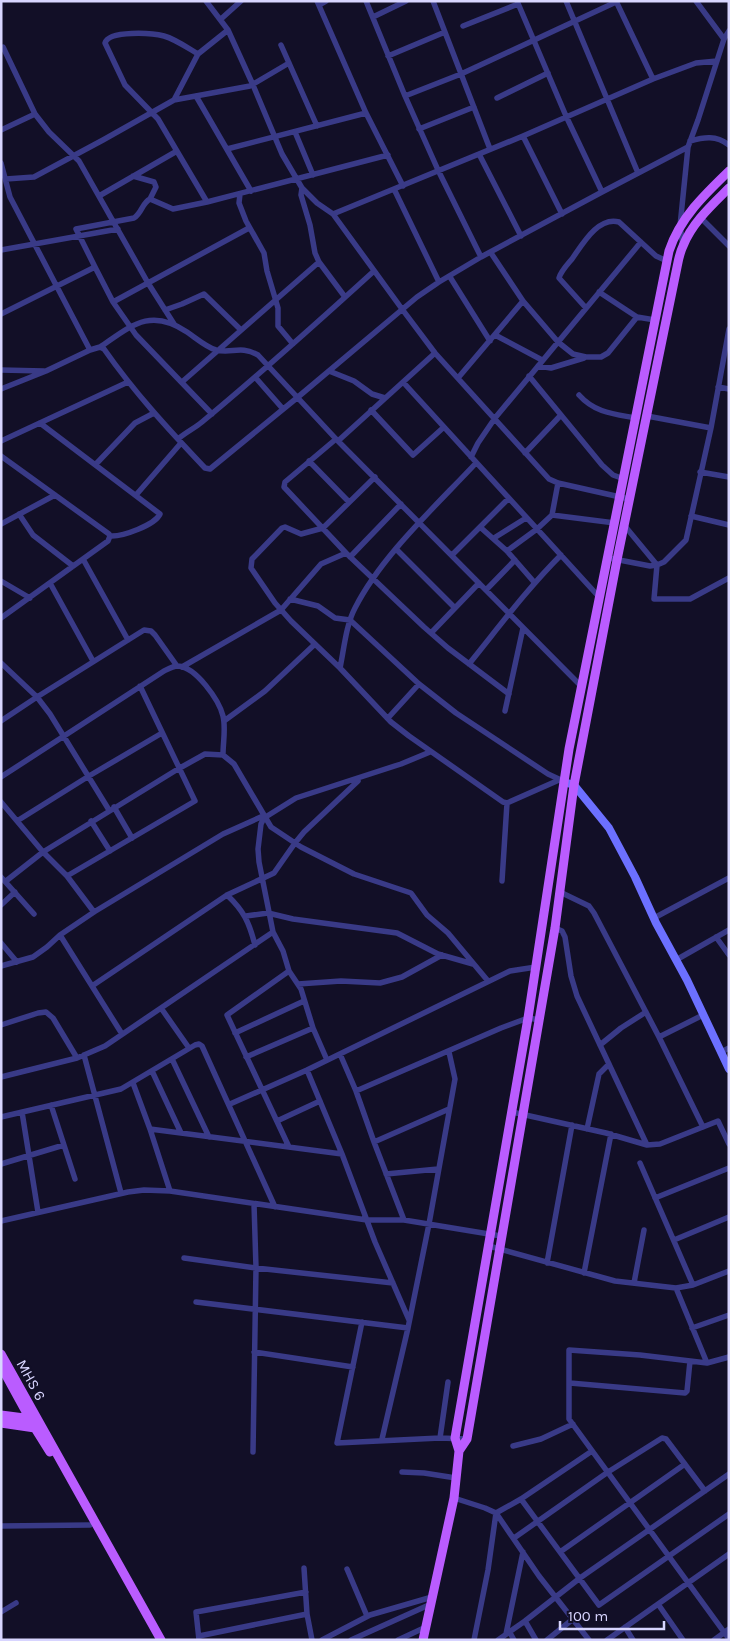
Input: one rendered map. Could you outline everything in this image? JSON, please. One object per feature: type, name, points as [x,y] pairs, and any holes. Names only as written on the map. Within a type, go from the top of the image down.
[{"type":"main road","points":[[625,498],[624,479],[673,237],[696,204],[729,171]]},
{"type":"main road","points":[[459,1451],[467,1439],[540,1020],[555,928],[574,784],[625,498],[647,416],[683,246],[701,218],[729,188]]},
{"type":"main road","points":[[423,1640],[454,1498],[459,1451],[455,1438],[528,1018],[562,781],[600,598],[613,559]]},
{"type":"main road","name":"MHS 6","points":[[1,1354],[36,1423]]},
{"type":"main road","points":[[1,1366],[162,1640]]},
{"type":"main road","points":[[1,1415],[36,1423]]},
{"type":"main road","points":[[1,1423],[36,1423]]},
{"type":"main road","points":[[36,1423],[51,1454],[155,1640]]},
{"type":"street","points":[[206,1],[228,30],[282,154],[296,179],[317,204],[333,214],[435,352],[549,479],[558,483],[625,498]]},
{"type":"street","points":[[221,19],[241,1]]},
{"type":"street","points":[[326,1],[318,3],[366,113],[403,186]]},
{"type":"street","points":[[366,1],[438,170],[481,257]]},
{"type":"street","points":[[373,17],[406,1]]},
{"type":"street","points":[[433,1],[490,149]]},
{"type":"street","points":[[566,1],[638,173]]},
{"type":"street","points":[[696,1],[724,39]]},
{"type":"street","points":[[405,96],[461,74],[616,2],[653,79]]},
{"type":"street","points":[[463,26],[517,3],[566,116],[602,192]]},
{"type":"street","points":[[174,100],[198,54],[228,30]]},
{"type":"street","points":[[683,246],[680,226],[688,148],[724,39],[729,31]]},
{"type":"street","points":[[388,56],[445,32]]},
{"type":"street","points":[[198,54],[166,36],[154,34],[118,34],[110,36],[106,39],[105,43],[125,86],[158,119],[207,202]]},
{"type":"street","points":[[281,45],[317,126]]},
{"type":"street","points":[[3,47],[35,114],[49,132],[74,155],[114,221],[148,284],[174,324]]},
{"type":"street","points":[[333,214],[523,136],[653,79],[696,63],[717,61]]},
{"type":"street","points":[[6,179],[34,177],[174,100],[253,85],[289,63]]},
{"type":"street","points":[[497,98],[548,73]]},
{"type":"street","points":[[196,96],[251,191]]},
{"type":"street","points":[[420,129],[474,107]]},
{"type":"street","points":[[227,149],[366,113]]},
{"type":"street","points":[[1,130],[35,114]]},
{"type":"street","points":[[295,132],[313,175]]},
{"type":"street","points":[[523,136],[562,214]]},
{"type":"street","points":[[690,141],[711,137],[729,145]]},
{"type":"street","points":[[100,347],[104,349],[128,382],[179,441],[205,468],[210,469],[284,410],[402,309],[439,282],[481,257],[688,148]]},
{"type":"street","points":[[99,196],[177,151]]},
{"type":"street","points":[[479,154],[521,236]]},
{"type":"street","points":[[150,199],[173,209],[240,194],[388,155]]},
{"type":"street","points":[[1,163],[10,197],[90,350]]},
{"type":"street","points":[[133,176],[154,182],[156,187],[150,199],[145,202],[137,216],[76,228],[75,230],[113,302],[136,335],[212,414]]},
{"type":"street","points":[[302,188],[301,195],[310,225],[315,253],[319,262],[345,297]]},
{"type":"street","points":[[394,189],[439,282]]},
{"type":"street","points":[[240,194],[240,208],[264,253],[274,301],[278,308],[278,326],[293,344]]},
{"type":"street","points":[[701,218],[729,246]]},
{"type":"street","points":[[586,308],[559,278],[593,232],[602,225],[615,221],[622,225],[656,256],[667,261]]},
{"type":"street","points":[[113,302],[249,228]]},
{"type":"street","points":[[1,250],[118,229]]},
{"type":"street","points":[[470,457],[495,418],[641,242]]},
{"type":"street","points":[[491,253],[523,301],[558,342],[573,354],[586,357]]},
{"type":"street","points":[[182,382],[319,262]]},
{"type":"street","points":[[1,314],[95,267]]},
{"type":"street","points":[[136,495],[179,441],[269,365],[374,271]]},
{"type":"street","points":[[450,276],[490,341]]},
{"type":"street","points":[[599,292],[637,317],[655,320]]},
{"type":"street","points":[[165,310],[204,294],[241,330]]},
{"type":"street","points":[[458,378],[523,301]]},
{"type":"street","points":[[495,335],[551,368],[586,357],[601,356],[608,353],[637,317]]},
{"type":"street","points":[[1,389],[100,347],[138,322],[151,320],[174,324],[217,350],[243,349],[258,355],[337,440],[582,687]]},
{"type":"street","points":[[613,559],[650,566],[657,565],[664,562],[684,544],[711,428],[729,329]]},
{"type":"street","points":[[435,352],[372,410],[285,482],[284,486],[348,555],[431,633],[509,694]]},
{"type":"street","points":[[1,370],[46,371]]},
{"type":"street","points":[[330,371],[354,380],[372,394],[385,398]]},
{"type":"street","points":[[529,376],[608,471],[624,479]]},
{"type":"street","points":[[255,377],[284,410]]},
{"type":"street","points":[[1,441],[128,382]]},
{"type":"street","points":[[403,382],[600,598]]},
{"type":"street","points":[[718,387],[729,389]]},
{"type":"street","points":[[579,395],[590,406],[599,411],[636,418]]},
{"type":"street","points":[[372,410],[414,456],[444,427]]},
{"type":"street","points":[[96,464],[135,423],[154,412]]},
{"type":"street","points":[[525,453],[561,415]]},
{"type":"street","points":[[647,416],[711,428]]},
{"type":"street","points":[[1,456],[110,536],[123,536],[159,516],[157,511],[40,422]]},
{"type":"street","points":[[309,461],[349,502]]},
{"type":"street","points":[[1,466],[9,462]]},
{"type":"street","points":[[340,668],[354,608],[396,549],[476,463]]},
{"type":"street","points":[[700,472],[729,477]]},
{"type":"street","points":[[375,477],[323,528],[301,534],[284,527],[252,559],[251,568],[281,610],[400,730],[503,802],[507,803],[562,781]]},
{"type":"street","points":[[507,550],[537,529],[552,515],[558,483]]},
{"type":"street","points":[[1,524],[55,495]]},
{"type":"street","points":[[452,555],[508,499]]},
{"type":"street","points":[[1,777],[164,670],[180,666],[281,610],[321,564],[348,555],[401,504]]},
{"type":"street","points":[[19,514],[33,535],[73,566]]},
{"type":"street","points":[[552,515],[620,524],[657,565],[654,599],[690,599],[729,578]]},
{"type":"street","points":[[691,516],[729,525]]},
{"type":"street","points":[[494,538],[526,518]]},
{"type":"street","points":[[480,527],[507,550],[534,582]]},
{"type":"street","points":[[1,618],[108,541],[110,536]]},
{"type":"street","points":[[396,549],[456,608]]},
{"type":"street","points":[[469,664],[510,615],[534,582],[561,555]]},
{"type":"street","points":[[83,559],[128,640]]},
{"type":"street","points":[[486,590],[515,560]]},
{"type":"street","points":[[1,580],[30,598]]},
{"type":"street","points":[[50,583],[93,661]]},
{"type":"street","points":[[431,633],[479,583]]},
{"type":"street","points":[[290,599],[318,606],[335,618],[350,620],[419,684],[456,713],[562,781],[574,784],[609,828],[729,1069]]},
{"type":"street","points":[[505,712],[523,628]]},
{"type":"street","points":[[1,721],[144,630],[151,631],[180,666],[196,676],[212,694],[219,706],[224,721],[223,755]]},
{"type":"street","points":[[224,721],[265,691],[315,644]]},
{"type":"street","points":[[3,668],[37,697],[132,838]]},
{"type":"street","points":[[388,718],[419,684]]},
{"type":"street","points":[[67,876],[194,803],[195,799],[178,769],[140,686]]},
{"type":"street","points":[[18,821],[162,733]]},
{"type":"street","points":[[1,966],[33,957],[47,948],[60,935],[94,912],[230,830],[264,817],[296,798],[361,778],[430,752]]},
{"type":"street","points":[[34,914],[3,879],[112,808],[178,769],[205,754],[223,755],[234,764],[271,827],[294,843],[354,874],[411,894],[427,915],[448,933],[488,982]]},
{"type":"street","points":[[92,986],[227,895],[277,870],[294,843],[314,821],[361,778]]},
{"type":"street","points":[[1,802],[43,852],[67,876],[94,912]]},
{"type":"street","points":[[502,881],[507,803]]},
{"type":"street","points":[[264,817],[261,824],[258,849],[268,913],[273,932],[283,950],[289,971],[298,984],[313,1028],[327,1060]]},
{"type":"street","points":[[92,821],[110,851]]},
{"type":"street","points":[[654,918],[729,878]]},
{"type":"street","points":[[1,905],[15,892]]},
{"type":"street","points":[[560,892],[589,906],[594,913],[659,1037],[703,1127]]},
{"type":"street","points":[[227,895],[246,916],[255,945]]},
{"type":"street","points":[[246,916],[268,913],[293,919],[397,933],[442,955],[473,964]]},
{"type":"street","points":[[555,928],[562,931],[565,938],[573,984],[647,1145]]},
{"type":"street","points":[[676,960],[729,930]]},
{"type":"street","points":[[1,1077],[77,1058],[105,1046],[273,932]]},
{"type":"street","points":[[60,935],[122,1034]]},
{"type":"street","points":[[716,937],[729,955]]},
{"type":"street","points":[[1,943],[17,962]]},
{"type":"street","points":[[298,984],[341,981],[380,983],[402,977],[442,955]]},
{"type":"street","points":[[230,1104],[307,1070],[510,970],[536,968]]},
{"type":"street","points":[[289,971],[229,1013],[228,1017],[289,1147]]},
{"type":"street","points":[[235,1033],[304,1000]]},
{"type":"street","points":[[161,1008],[189,1048]]},
{"type":"street","points":[[1,1025],[46,1012],[53,1018],[77,1058]]},
{"type":"street","points":[[600,1045],[621,1028],[646,1012]]},
{"type":"street","points":[[659,1037],[703,1015]]},
{"type":"street","points":[[356,1091],[528,1018],[540,1020]]},
{"type":"street","points":[[246,1057],[313,1028]]},
{"type":"street","points":[[1,1117],[94,1094],[114,1091],[133,1083],[198,1044],[202,1046],[230,1104],[275,1207]]},
{"type":"street","points":[[721,1052],[729,1048]]},
{"type":"street","points":[[382,1439],[408,1328],[455,1079],[449,1052]]},
{"type":"street","points":[[340,1054],[356,1091],[404,1220]]},
{"type":"street","points":[[84,1055],[121,1193]]},
{"type":"street","points":[[172,1059],[208,1137]]},
{"type":"street","points":[[587,1129],[599,1074],[609,1064]]},
{"type":"street","points":[[307,1070],[409,1320]]},
{"type":"street","points":[[152,1071],[181,1133]]},
{"type":"street","points":[[133,1083],[170,1191]]},
{"type":"street","points":[[277,1121],[320,1101]]},
{"type":"street","points":[[51,1105],[75,1180]]},
{"type":"street","points":[[374,1142],[449,1109]]},
{"type":"street","points":[[22,1112],[38,1212]]},
{"type":"street","points":[[512,1112],[611,1134],[647,1145],[660,1144],[718,1121],[729,1144]]},
{"type":"street","points":[[547,1263],[572,1126]]},
{"type":"street","points":[[150,1129],[342,1154]]},
{"type":"street","points":[[584,1273],[611,1134]]},
{"type":"street","points":[[1,1164],[64,1145]]},
{"type":"street","points":[[640,1163],[693,1285]]},
{"type":"street","points":[[656,1198],[729,1168]]},
{"type":"street","points":[[386,1174],[438,1169]]},
{"type":"street","points":[[1,1221],[121,1193],[144,1190],[170,1191],[367,1220],[404,1220],[501,1236]]},
{"type":"street","points":[[253,1452],[256,1268],[254,1204]]},
{"type":"street","points":[[674,1240],[729,1217]]},
{"type":"street","points":[[634,1283],[644,1230]]},
{"type":"street","points":[[489,1246],[615,1281],[676,1288],[693,1285],[729,1270]]},
{"type":"street","points":[[184,1258],[393,1283]]},
{"type":"street","points":[[676,1288],[706,1363]]},
{"type":"street","points":[[196,1302],[408,1328]]},
{"type":"street","points":[[692,1328],[729,1315]]},
{"type":"street","points":[[362,1322],[337,1443],[382,1439],[467,1439]]},
{"type":"street","points":[[729,1357],[706,1363],[640,1354],[569,1350],[569,1419],[688,1582],[726,1630],[729,1638]]},
{"type":"street","points":[[254,1352],[353,1367]]},
{"type":"street","points":[[570,1384],[685,1393],[687,1391],[690,1361]]},
{"type":"street","points":[[440,1438],[448,1382]]},
{"type":"street","points":[[513,1446],[541,1438],[573,1424]]},
{"type":"street","points":[[514,1538],[608,1472],[662,1438],[666,1439],[705,1491]]},
{"type":"street","points":[[496,1513],[521,1499],[592,1451]]},
{"type":"street","points":[[560,1552],[685,1464]]},
{"type":"street","points":[[402,1472],[424,1472],[456,1478]]},
{"type":"street","points":[[498,1640],[580,1578],[729,1474]]},
{"type":"street","points":[[454,1498],[496,1513],[539,1576],[573,1619],[585,1639]]},
{"type":"street","points":[[521,1499],[599,1605],[729,1514]]},
{"type":"street","points":[[474,1640],[488,1570],[496,1513]]},
{"type":"street","points":[[1,1526],[90,1525]]},
{"type":"street","points":[[514,1640],[508,1632],[523,1552]]},
{"type":"street","points":[[608,1640],[729,1554]]},
{"type":"street","points":[[304,1568],[307,1614],[312,1639],[304,1640]]},
{"type":"street","points":[[347,1569],[367,1616]]},
{"type":"street","points":[[306,1592],[196,1612],[199,1638],[307,1614]]},
{"type":"street","points":[[322,1640],[367,1616],[432,1600]]},
{"type":"street","points":[[351,1640],[432,1600]]},
{"type":"street","points":[[1,1612],[16,1603]]},
{"type":"street","points":[[658,1604],[683,1640]]},
{"type":"street","points":[[547,1640],[573,1619]]},
{"type":"street","points":[[525,1621],[536,1640]]},
{"type":"street","points":[[398,1640],[426,1627]]},
{"type":"street","points":[[625,1627],[634,1640]]},
{"type":"street","points":[[714,1640],[726,1630]]},
{"type":"street","points":[[555,1633],[558,1640]]}]
